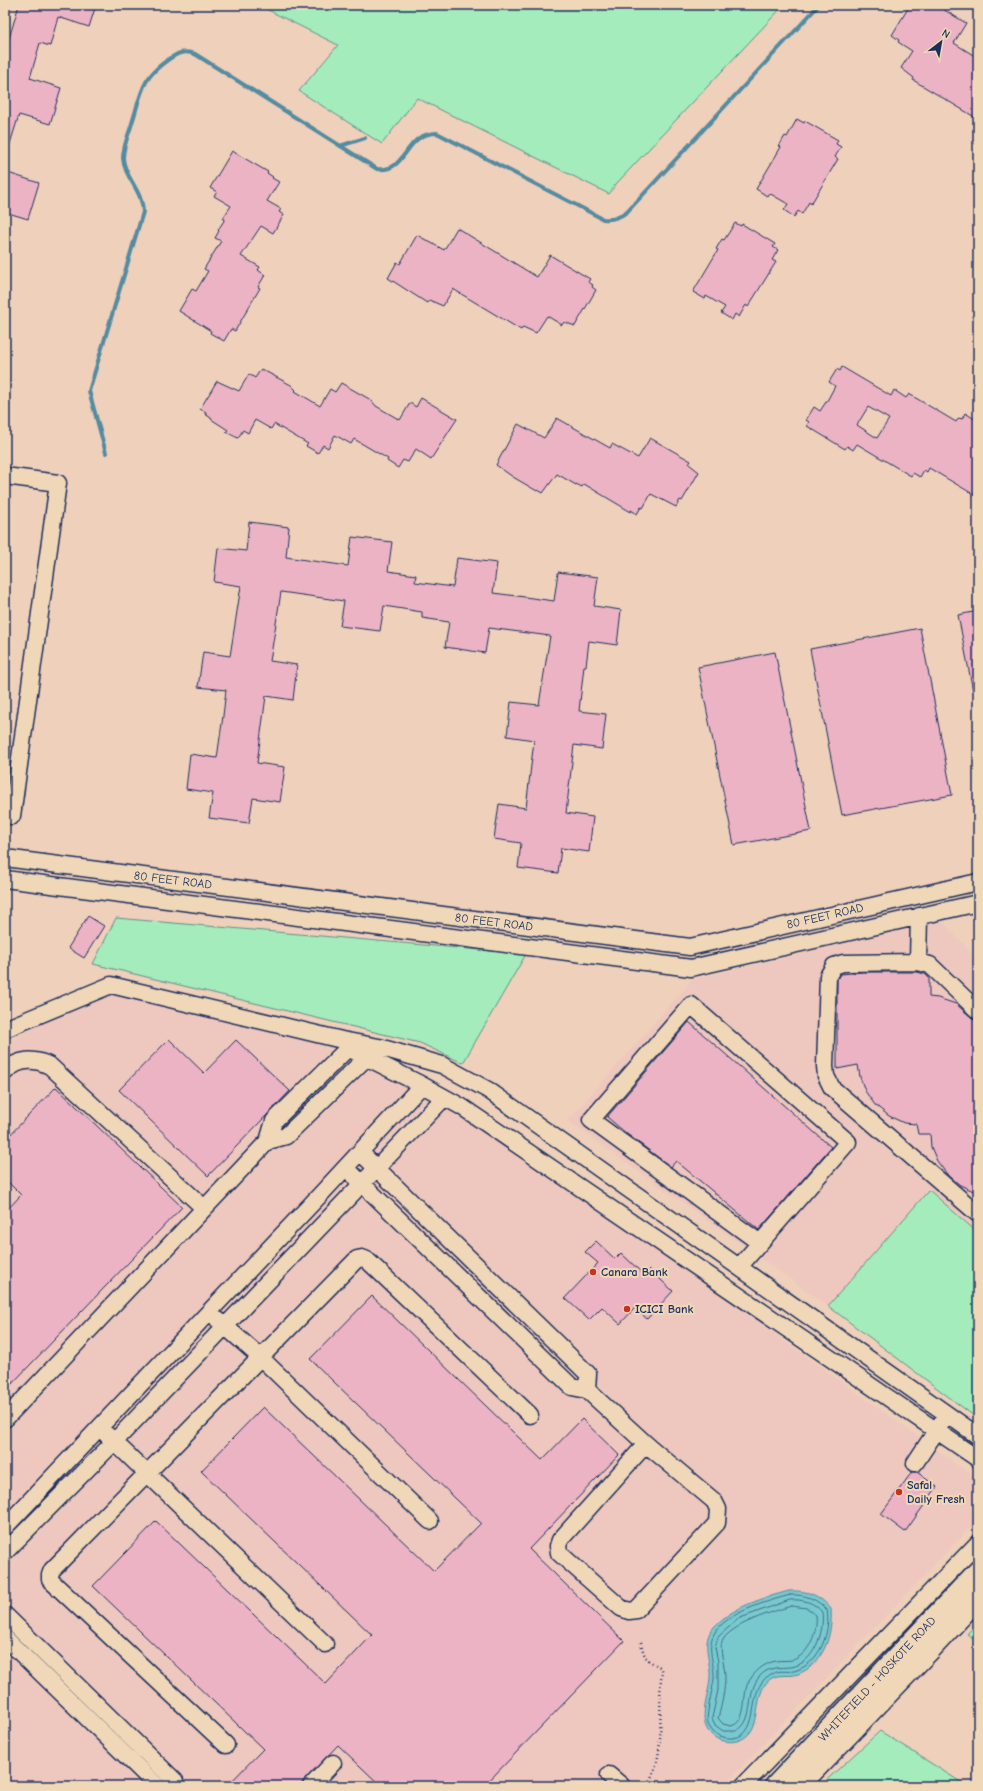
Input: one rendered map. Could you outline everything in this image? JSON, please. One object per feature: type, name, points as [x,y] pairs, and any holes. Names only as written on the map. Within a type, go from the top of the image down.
[{"type":"main road","name":"WHITEFIELD - HOSKOTE ROAD","points":[[775,1786],[978,1571]]},
{"type":"main road","name":"WHITEFIELD - HOSKOTE ROAD","points":[[799,1786],[978,1598]]},
{"type":"street","points":[[5,476],[58,483],[12,816],[5,815]]},
{"type":"street","name":"80 FEET ROAD","points":[[5,858],[690,947],[978,882]]},
{"type":"street","name":"80 FEET ROAD","points":[[5,879],[692,968],[978,903]]},
{"type":"street","points":[[918,962],[919,916]]},
{"type":"street","points":[[978,1011],[930,965],[918,962],[843,963],[834,966],[830,970],[828,976],[825,1066],[826,1076],[832,1088],[978,1214]]},
{"type":"street","points":[[5,1029],[111,985],[345,1044],[379,1047],[442,1065],[488,1090],[978,1436]]},
{"type":"street","points":[[739,1267],[760,1243],[848,1142],[691,1005],[591,1120],[760,1243]]},
{"type":"street","points":[[345,1044],[366,1058],[422,1085],[462,1108],[978,1459]]},
{"type":"street","points":[[5,1419],[268,1141],[274,1121],[345,1044]]},
{"type":"street","points":[[268,1141],[286,1136],[366,1058]]},
{"type":"street","points":[[5,1072],[11,1066],[29,1059],[41,1061],[50,1066],[204,1208]]},
{"type":"street","points":[[5,1527],[346,1168],[422,1085]]},
{"type":"street","points":[[5,1552],[114,1442],[444,1098]]},
{"type":"street","points":[[360,1152],[588,1374],[587,1390]]},
{"type":"street","points":[[346,1168],[572,1387],[587,1390],[646,1444],[714,1501],[718,1509],[717,1523],[636,1610],[629,1611],[621,1608],[559,1554],[558,1546],[560,1540],[646,1444]]},
{"type":"street","points":[[226,1745],[50,1580],[52,1570],[148,1474],[260,1357],[357,1259],[362,1258],[367,1260],[530,1415]]},
{"type":"street","points":[[210,1312],[260,1357],[430,1521]]},
{"type":"street","points":[[915,1463],[947,1414]]},
{"type":"street","points":[[100,1427],[325,1644]]},
{"type":"street","points":[[743,1786],[978,1543]]},
{"type":"street","points":[[5,1615],[175,1781],[176,1786]]},
{"type":"street","points":[[5,1638],[158,1786]]},
{"type":"street","points":[[311,1786],[333,1763]]},
{"type":"street","points":[[609,1775],[622,1786]]},
{"type":"path","points":[[641,1642],[643,1655],[660,1667],[662,1672],[661,1736],[656,1762],[646,1786]]},
{"type":"shaded area","points":[[942,921],[978,960],[978,1233],[929,1190],[828,1306],[568,1121],[693,979]]},
{"type":"shaded area","points":[[125,991],[336,1046],[482,1123],[978,1480],[978,1519],[723,1786],[5,1786],[5,1043],[83,1002]]},
{"type":"green space","points":[[258,5],[784,5],[616,184],[609,194],[417,98],[382,144],[299,91],[338,45]]},
{"type":"green space","points":[[116,918],[526,954],[463,1063],[420,1043],[93,964]]},
{"type":"green space","points":[[929,1190],[978,1233],[978,1419],[828,1306]]},
{"type":"green space","points":[[978,1622],[978,1642],[967,1634]]},
{"type":"green space","points":[[880,1731],[967,1786],[820,1786]]},
{"type":"water","points":[[789,1591],[802,1591],[813,1594],[827,1604],[831,1609],[830,1628],[825,1647],[820,1656],[807,1669],[795,1675],[774,1677],[766,1683],[759,1699],[753,1727],[748,1735],[734,1742],[728,1742],[716,1738],[709,1733],[704,1719],[704,1710],[710,1677],[707,1645],[710,1633],[721,1620],[748,1604]]},
{"type":"building","points":[[19,5],[96,5],[89,27],[58,17],[50,46],[40,43],[30,78],[61,88],[50,124],[19,115],[8,150],[5,150],[5,45],[7,45]]},
{"type":"building","points":[[910,5],[936,5],[966,23],[954,43],[978,58],[978,119],[913,80],[914,78],[901,68],[912,51],[898,42],[899,40],[892,35]]},
{"type":"building","points":[[797,119],[804,123],[805,121],[838,140],[836,144],[841,147],[835,157],[838,159],[811,204],[809,202],[802,214],[798,211],[794,217],[784,210],[788,204],[769,193],[767,196],[756,189],[781,147],[779,146],[785,136],[787,137]]},
{"type":"building","points":[[232,151],[268,172],[267,173],[273,177],[272,178],[279,182],[267,201],[281,209],[279,212],[284,215],[273,233],[261,226],[241,256],[260,267],[258,270],[265,275],[258,287],[260,288],[235,331],[231,329],[224,341],[179,311],[192,289],[196,291],[208,271],[204,269],[221,241],[215,238],[225,219],[223,218],[231,206],[214,196],[217,192],[210,188]]},
{"type":"building","points":[[5,172],[39,183],[28,219],[5,212]]},
{"type":"building","points":[[735,223],[741,226],[742,224],[775,244],[773,247],[778,250],[772,260],[776,262],[748,307],[746,305],[739,317],[735,314],[732,320],[721,313],[725,307],[706,296],[705,299],[693,292],[718,250],[716,249],[722,239],[724,240]]},
{"type":"building","points":[[457,228],[537,277],[550,255],[590,279],[588,282],[593,285],[592,287],[596,290],[575,326],[564,322],[562,325],[547,316],[536,333],[523,327],[521,330],[453,289],[443,306],[429,300],[427,303],[388,278],[397,262],[400,264],[417,235],[444,250]]},
{"type":"building","points":[[842,367],[891,396],[894,390],[906,398],[909,394],[956,422],[959,418],[962,419],[965,413],[978,421],[978,497],[929,468],[927,472],[924,470],[920,477],[913,473],[911,476],[857,444],[853,450],[847,446],[845,449],[807,426],[809,422],[806,420],[814,407],[820,411],[828,399],[835,386],[829,382],[837,369],[840,371]],"holes":[[[868,407],[889,419],[877,438],[857,425]]]},
{"type":"building","points":[[261,369],[291,385],[296,390],[295,391],[320,406],[330,389],[335,392],[341,383],[371,400],[376,406],[400,420],[410,403],[416,407],[421,398],[457,419],[431,459],[416,449],[408,462],[403,460],[398,468],[387,461],[388,459],[354,439],[351,444],[335,435],[328,448],[323,445],[318,453],[306,446],[308,444],[274,424],[271,429],[255,420],[248,433],[243,430],[238,438],[226,432],[228,430],[211,419],[205,414],[206,412],[200,409],[217,381],[239,391],[249,374],[255,378]]},
{"type":"building","points":[[557,418],[610,448],[612,444],[638,458],[650,438],[691,461],[689,464],[699,472],[682,501],[680,500],[676,507],[651,494],[643,508],[641,507],[637,514],[631,510],[631,512],[584,484],[582,487],[576,485],[557,474],[543,493],[513,477],[496,465],[518,424],[544,438]]},
{"type":"building","points":[[249,522],[289,527],[286,557],[348,566],[352,537],[392,542],[388,571],[416,575],[415,582],[453,587],[457,558],[497,563],[493,593],[554,601],[558,572],[598,577],[594,606],[621,610],[617,645],[589,641],[586,666],[584,666],[579,711],[606,714],[602,749],[574,745],[566,813],[593,817],[589,852],[561,848],[558,873],[518,868],[521,843],[494,839],[499,804],[526,808],[534,740],[507,736],[511,702],[539,705],[550,636],[489,628],[485,653],[445,647],[449,622],[422,618],[422,612],[384,606],[380,631],[340,626],[344,601],[281,592],[270,661],[297,665],[293,700],[266,696],[257,763],[285,767],[280,802],[253,798],[249,823],[209,818],[213,793],[186,789],[190,754],[217,758],[226,690],[198,687],[203,652],[230,656],[241,586],[214,582],[218,548],[246,551]]},
{"type":"building","points":[[978,611],[978,690],[973,691],[958,615]]},
{"type":"building","points":[[920,628],[952,795],[842,815],[810,649]]},
{"type":"building","points":[[775,652],[811,831],[734,845],[698,667]]},
{"type":"building","points":[[88,916],[104,926],[84,958],[68,948]]},
{"type":"building","points":[[862,972],[917,972],[925,974],[929,978],[929,997],[938,998],[956,1004],[978,1023],[978,1193],[960,1185],[946,1173],[937,1161],[931,1147],[930,1134],[918,1134],[916,1124],[904,1123],[889,1116],[875,1105],[865,1091],[858,1065],[837,1069],[837,979],[841,974]]},
{"type":"building","points":[[689,1022],[831,1147],[759,1230],[676,1161],[671,1167],[607,1117]]},
{"type":"building","points":[[169,1039],[204,1073],[236,1040],[290,1091],[208,1176],[119,1090]]},
{"type":"building","points":[[56,1087],[182,1207],[5,1391],[5,1212],[21,1195],[5,1179],[5,1140]]},
{"type":"building","points":[[596,1241],[615,1259],[621,1253],[644,1275],[649,1269],[673,1291],[647,1319],[635,1308],[620,1324],[602,1307],[589,1320],[565,1298],[598,1263],[585,1252]]},
{"type":"building","points":[[372,1296],[542,1460],[582,1419],[619,1455],[529,1549],[624,1641],[484,1786],[381,1786],[338,1745],[299,1786],[227,1786],[263,1749],[93,1586],[156,1521],[326,1684],[372,1635],[201,1471],[263,1407],[434,1571],[481,1523],[310,1359]]},
{"type":"building","points":[[912,1472],[917,1472],[937,1487],[905,1532],[881,1514]]},
{"type":"waterway","points":[[106,453],[89,391],[143,212],[140,197],[124,165],[124,149],[144,86],[153,73],[172,57],[184,52],[195,54],[377,169],[387,169],[395,165],[411,145],[418,139],[426,135],[437,133],[603,219],[609,219],[618,217],[627,212],[819,5]]},
{"type":"waterway","points":[[340,146],[365,138]]},
{"type":"place","name":"Canara Bank","points":[[593,1272]]},
{"type":"place","name":"ICICI Bank","points":[[627,1309]]},
{"type":"place","name":"Safal Daily Fresh","points":[[899,1492]]}]
